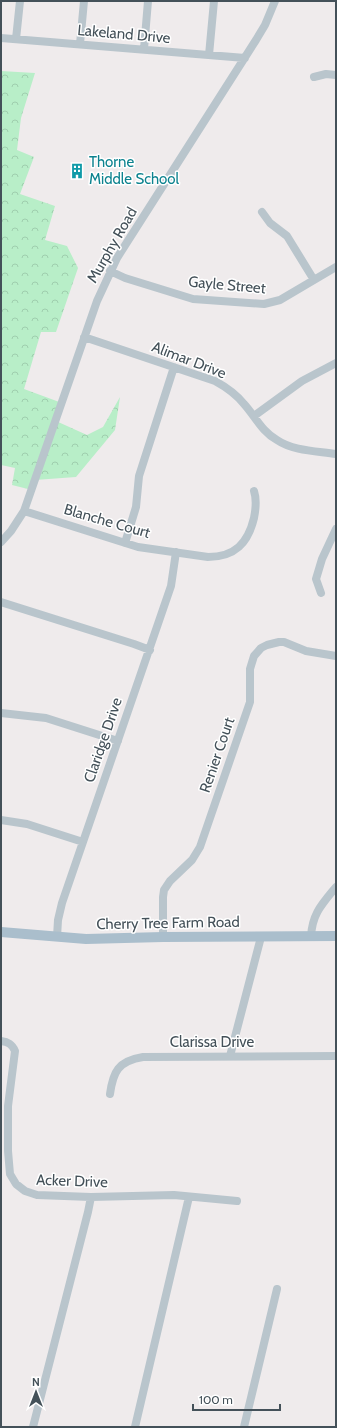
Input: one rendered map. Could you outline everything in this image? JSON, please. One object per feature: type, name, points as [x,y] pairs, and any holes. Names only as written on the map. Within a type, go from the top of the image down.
[{"type":"main road","name":"Cherry Tree Farm Road","points":[[1,932],[86,939],[336,936]]},
{"type":"street","points":[[16,39],[20,1]]},
{"type":"street","points":[[80,44],[84,1]]},
{"type":"street","points":[[144,49],[148,1]]},
{"type":"street","points":[[209,55],[214,1]]},
{"type":"street","name":"Murphy Road","points":[[1,542],[11,531],[24,511],[97,301],[110,271],[265,26],[275,1]]},
{"type":"street","name":"Lakeland Drive","points":[[1,38],[245,58]]},
{"type":"street","points":[[314,78],[326,74],[336,75]]},
{"type":"street","points":[[262,212],[266,218],[287,236],[314,280]]},
{"type":"street","name":"Gayle Street","points":[[110,271],[125,278],[193,299],[264,304],[280,300],[336,268]]},
{"type":"street","name":"Alimar Drive","points":[[84,338],[208,378],[223,386],[239,398],[268,434],[280,442],[292,447],[336,454]]},
{"type":"street","points":[[254,416],[302,381],[336,363]]},
{"type":"street","points":[[125,543],[136,507],[139,476],[174,367]]},
{"type":"street","name":"Blanche Court","points":[[24,511],[138,547],[217,557],[235,550],[246,539],[252,527],[256,509],[254,490]]},
{"type":"street","points":[[321,593],[316,579],[322,559],[336,528]]},
{"type":"street","name":"Claridge Drive","points":[[57,937],[58,920],[62,903],[171,586],[176,552]]},
{"type":"street","points":[[1,602],[150,650]]},
{"type":"street","name":"Renier Court","points":[[163,937],[164,890],[170,881],[192,860],[200,847],[250,702],[250,667],[254,656],[261,648],[279,642],[291,644],[306,651],[336,656]]},
{"type":"street","points":[[1,712],[46,718],[118,741]]},
{"type":"street","points":[[1,820],[28,824],[83,842]]},
{"type":"street","points":[[311,937],[311,927],[315,915],[336,887]]},
{"type":"street","points":[[230,1056],[261,937]]},
{"type":"street","name":"Acker Drive","points":[[1,1041],[11,1044],[14,1047],[16,1055],[8,1106],[4,1151],[10,1174],[16,1184],[25,1191],[37,1196],[91,1197],[174,1195],[237,1201]]},
{"type":"street","name":"Clarissa Drive","points":[[110,1094],[112,1079],[116,1072],[124,1064],[135,1058],[166,1056],[336,1056]]},
{"type":"street","points":[[33,1427],[91,1197]]},
{"type":"street","points":[[135,1427],[189,1197]]},
{"type":"street","points":[[244,1427],[277,1289]]},
{"type":"green space","points":[[1,71],[35,73],[21,118],[17,150],[34,157],[20,194],[55,206],[45,240],[67,246],[78,268],[56,332],[41,332],[24,389],[62,403],[56,421],[87,435],[103,427],[120,397],[115,430],[76,477],[35,480],[32,490],[12,485],[15,468],[1,465]]},
{"type":"place","name":"Thorne Middle School","points":[[77,171]]}]
